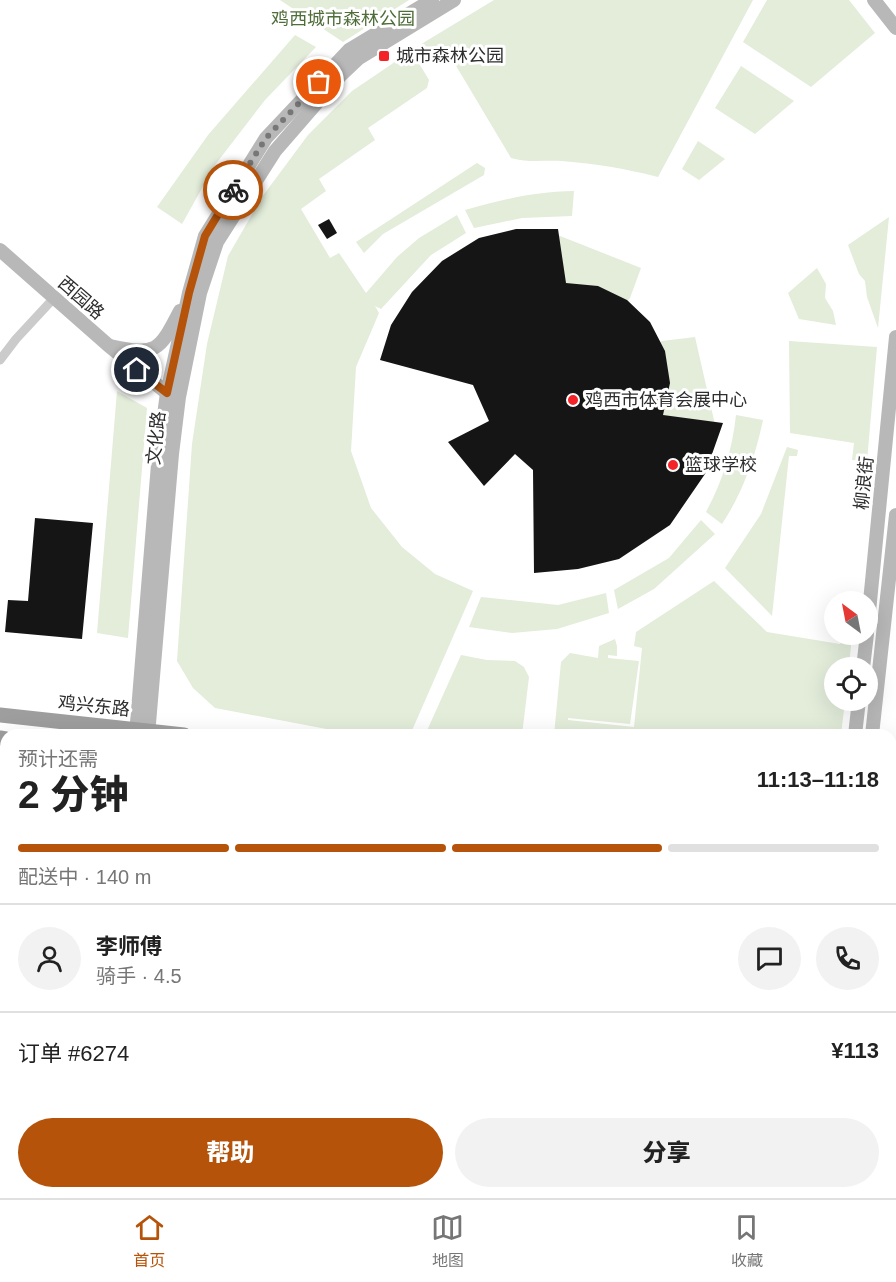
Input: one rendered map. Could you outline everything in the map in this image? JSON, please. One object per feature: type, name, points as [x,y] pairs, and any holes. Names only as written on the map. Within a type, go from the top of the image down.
[{"type":"highway","name":"鸡兴东路","points":[[0,715],[111,729]]},
{"type":"main road","name":"文化路","points":[[143,729],[159,452],[167,393],[189,293],[205,236],[266,138],[349,50],[432,0]]},
{"type":"main road","name":"文化路","points":[[143,729],[179,397],[200,293],[217,242],[275,151],[341,75],[359,58],[454,0]]},
{"type":"main road","points":[[874,0],[896,28]]},
{"type":"main road","name":"西园路","points":[[0,250],[108,345],[167,393]]},
{"type":"main road","points":[[108,345],[142,353],[164,342],[189,293]]},
{"type":"main road","name":"柳浪街","points":[[871,591],[896,337]]},
{"type":"main road","name":"柳浪街","points":[[873,729],[896,515]]},
{"type":"main road","points":[[856,729],[858,711]]},
{"type":"street","points":[[0,360],[15,339],[54,298]]},
{"type":"green space","name":"鸡西城市森林公园","points":[[280,0],[409,0],[343,42]]},
{"type":"green space","points":[[494,0],[753,0],[658,177],[599,165],[511,158],[446,49],[420,65],[429,80],[427,88],[368,128],[375,140],[319,179],[326,191],[301,209],[330,258],[339,253],[366,293],[397,257],[419,238],[457,215],[466,233],[431,255],[381,309],[375,306],[379,313],[356,367],[351,451],[371,508],[402,547],[435,574],[473,591],[413,729],[326,729],[215,708],[193,688],[177,661],[192,444],[207,344],[228,256],[262,197],[308,135],[352,91],[423,43]]},
{"type":"green space","points":[[767,0],[849,0],[875,33],[811,87],[743,42]]},
{"type":"green space","points":[[295,35],[316,47],[265,100],[215,165],[182,224],[157,207],[208,135]]},
{"type":"green space","points":[[741,66],[794,101],[755,134],[715,108]]},
{"type":"green space","points":[[698,141],[725,159],[699,180],[682,169]]},
{"type":"green space","points":[[477,163],[485,168],[484,175],[383,234],[364,253],[356,242]]},
{"type":"green space","points":[[574,191],[572,216],[522,218],[474,228],[465,210],[519,197]]},
{"type":"green space","points":[[889,217],[878,328],[867,297],[865,281],[859,274],[848,245]]},
{"type":"green space","points":[[555,234],[641,268],[630,298],[613,320],[554,295]]},
{"type":"green space","points":[[817,268],[826,284],[825,298],[833,311],[836,325],[799,319],[788,293]]},
{"type":"green space","points":[[695,337],[716,429],[654,417],[641,355],[662,341]]},
{"type":"green space","points":[[789,341],[877,347],[867,461],[852,460],[854,443],[790,433]]},
{"type":"green space","points":[[117,391],[147,408],[128,638],[97,633]]},
{"type":"green space","points":[[736,415],[763,420],[747,474],[722,524],[706,512],[726,465]]},
{"type":"green space","points":[[787,447],[798,450],[797,456],[789,456],[772,616],[725,568],[761,514]]},
{"type":"green space","points":[[701,520],[715,534],[654,589],[618,609],[614,590],[669,558]]},
{"type":"green space","points":[[714,581],[767,632],[824,641],[824,645],[851,645],[850,657],[824,657],[824,711],[844,711],[842,729],[555,729],[561,662],[570,653],[598,658],[599,646],[615,639],[617,656],[608,655],[608,658],[639,661],[630,724],[568,718],[568,720],[634,727],[642,648],[634,646],[636,632]]},
{"type":"green space","points":[[606,593],[609,613],[557,629],[512,633],[469,627],[481,597],[558,605]]},
{"type":"green space","points":[[461,655],[487,660],[515,661],[524,667],[529,677],[523,729],[428,729]]},
{"type":"building","points":[[329,219],[337,233],[327,239],[318,225]]},
{"type":"building","name":"鸡西市体育会展中心","points":[[516,229],[558,229],[566,283],[598,286],[627,300],[650,322],[665,351],[670,383],[663,415],[723,423],[705,474],[670,525],[619,559],[578,569],[534,573],[533,470],[515,454],[484,486],[448,442],[489,421],[473,385],[380,360],[391,325],[412,292],[442,261],[479,238]]},
{"type":"building","points":[[35,518],[93,523],[82,639],[5,632],[8,600],[28,601]]},
{"type":"way so far","points":[[233,190],[266,138],[319,82]]},
{"type":"place","name":"城市森林公园","points":[[384,56]]},
{"type":"place","name":"鸡西市体育会展中心","points":[[573,400]]},
{"type":"place","name":"篮球学校","points":[[673,465]]},
{"type":"route","points":[[137,370],[167,393],[189,293],[205,236],[233,190]]}]
